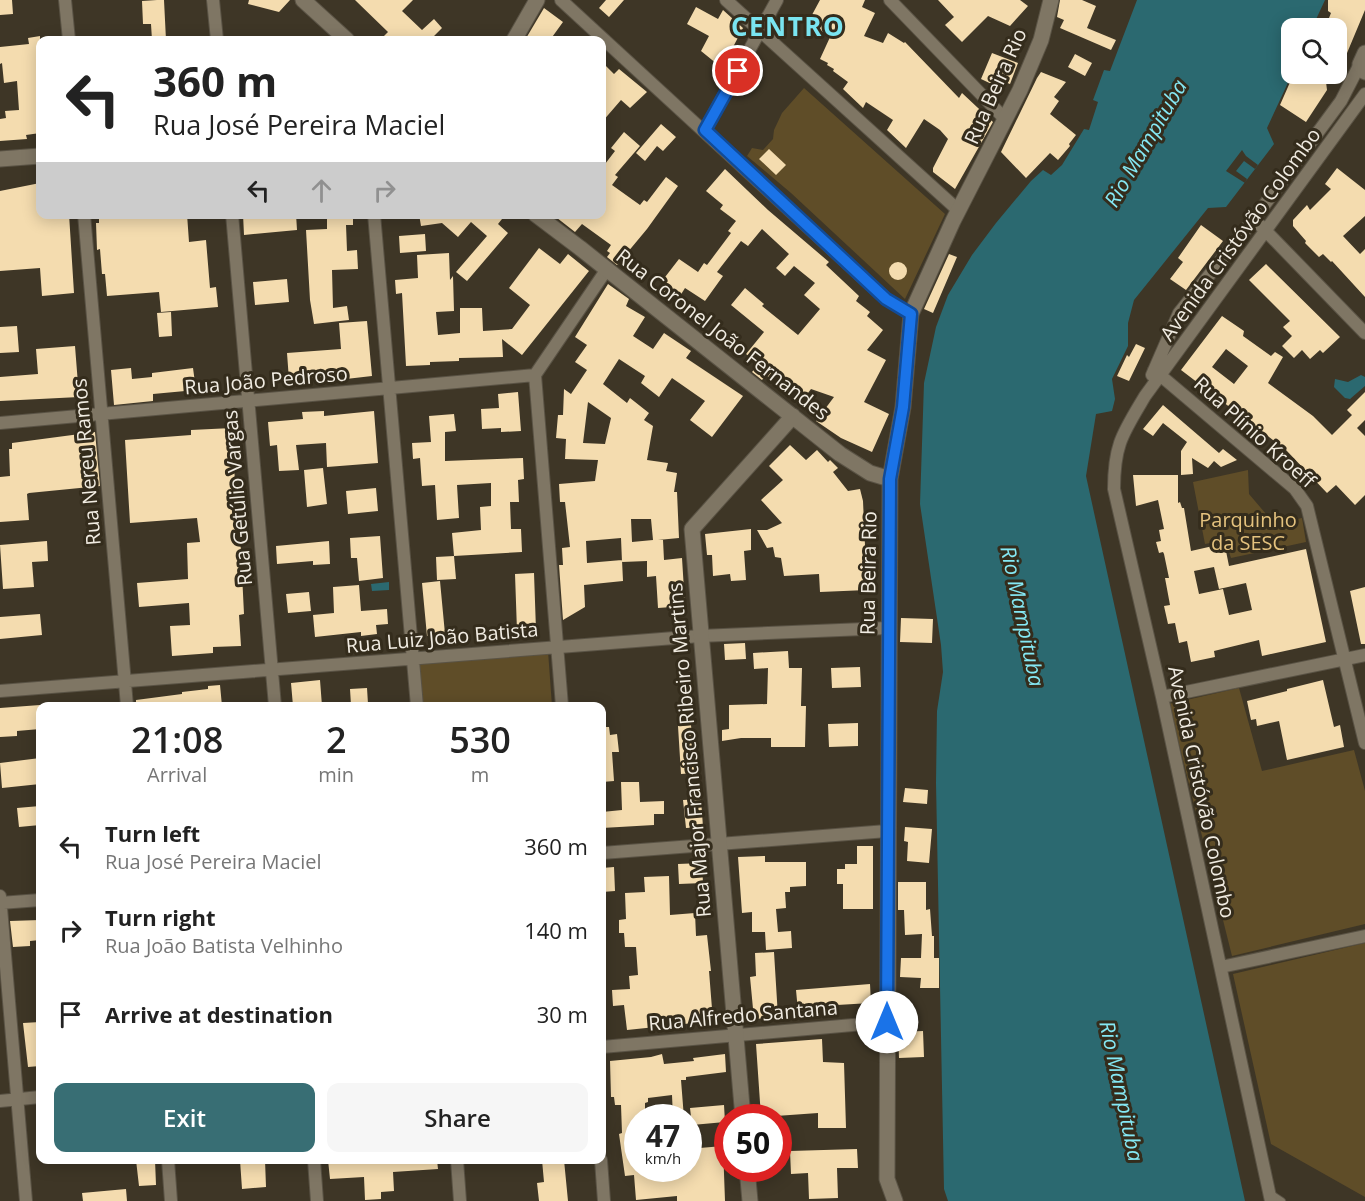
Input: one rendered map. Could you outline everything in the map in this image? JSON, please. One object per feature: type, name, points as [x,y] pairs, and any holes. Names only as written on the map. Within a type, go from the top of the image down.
[{"type":"main road","points":[[303,0],[343,36]]},
{"type":"main road","points":[[516,36],[537,0]]},
{"type":"main road","name":"Rua Beira Rio","points":[[895,1201],[887,1179],[890,479],[903,407],[911,314],[958,210],[1020,90],[1041,40],[1051,0]]},
{"type":"main road","points":[[0,159],[36,156]]},
{"type":"main road","name":"Rua Coronel João Fernandes","points":[[542,219],[851,461],[870,473],[890,479]]},
{"type":"main road","name":"Rua Major Francisco Ribeiro Martins","points":[[742,1104],[700,636],[693,525],[793,416]]},
{"type":"main road","points":[[748,1182],[750,1201]]},
{"type":"street","points":[[65,0],[69,36]]},
{"type":"street","points":[[213,0],[217,36]]},
{"type":"street","points":[[561,0],[601,36]]},
{"type":"street","points":[[726,0],[958,210]]},
{"type":"street","points":[[705,130],[777,0]]},
{"type":"street","points":[[890,0],[1005,119]]},
{"type":"street","points":[[606,41],[886,299],[911,314]]},
{"type":"street","name":"Avenida Cristóvão Colombo","points":[[1270,1197],[1162,697],[1114,489],[1114,464],[1121,435],[1158,372],[1179,314],[1254,219],[1341,101],[1364,63]]},
{"type":"street","name":"Avenida Cristóvão Colombo","points":[[1158,372],[1266,231],[1365,94]]},
{"type":"street","name":"Rua Nereu Ramos","points":[[84,219],[127,702]]},
{"type":"street","name":"Rua Getúlio Vargas","points":[[232,219],[274,702]]},
{"type":"street","points":[[374,219],[417,702]]},
{"type":"street","points":[[1254,219],[1365,333]]},
{"type":"street","points":[[562,702],[535,375],[607,269]]},
{"type":"street","name":"Rua Plínio Kroeff","points":[[1158,372],[1294,489],[1307,506],[1365,743]]},
{"type":"street","name":"Rua João Pedroso","points":[[0,423],[535,375]]},
{"type":"street","name":"Rua Luiz João Batista","points":[[0,691],[700,636],[888,628]]},
{"type":"street","points":[[1162,697],[1365,655]]},
{"type":"street","points":[[606,853],[887,831]]},
{"type":"street","points":[[0,896],[26,1201]]},
{"type":"street","points":[[0,903],[36,900]]},
{"type":"street","points":[[1221,967],[1365,936]]},
{"type":"street","name":"Rua Alfredo Santana","points":[[606,1047],[887,1022]]},
{"type":"street","points":[[0,1101],[36,1097]]},
{"type":"street","points":[[168,1164],[171,1201]]},
{"type":"street","points":[[314,1164],[317,1201]]},
{"type":"street","points":[[457,1164],[460,1201]]},
{"type":"street","points":[[601,1164],[604,1201]]},
{"type":"street","name":"Rua Beira Rio","points":[[887,1179],[887,1201]]},
{"type":"lane","points":[[1270,1197],[1282,1201]]},
{"type":"green space","points":[[804,88],[945,214],[905,299],[791,193],[747,156],[752,148],[763,150],[773,139],[774,130],[782,113]]},
{"type":"green space","name":"Parquinho da SESC","points":[[1248,470],[1249,494],[1266,514],[1283,522],[1302,518],[1306,542],[1231,558],[1225,540],[1205,544],[1193,482]]},
{"type":"green space","points":[[548,651],[552,702],[421,702],[417,662]]},
{"type":"green space","points":[[1239,688],[1262,771],[1354,750],[1365,791],[1365,924],[1232,956],[1169,704]]},
{"type":"green space","points":[[1365,943],[1365,1197],[1271,1144],[1233,974]]},
{"type":"water","name":"Rio Mampituba","points":[[1137,0],[1325,0],[1317,18],[1281,18],[1281,84],[1287,84],[1267,128],[1274,144],[1226,207],[1208,208],[1134,300],[1128,323],[1128,346],[1112,379],[1115,399],[1112,411],[1096,414],[1086,476],[1245,1201],[948,1201],[944,1189],[936,783],[937,711],[943,672],[920,504],[924,383],[936,327],[948,295],[972,255],[1031,181],[1043,170],[1051,175],[1062,165],[1084,129],[1089,130],[1098,102],[1093,100],[1104,70],[1110,71]]},
{"type":"water","points":[[1361,375],[1365,377],[1365,386],[1350,399],[1345,398],[1334,387],[1335,379],[1348,382]]},
{"type":"water","points":[[389,582],[389,590],[372,591],[371,584]]},
{"type":"pier","points":[[1242,150],[1258,165],[1255,169],[1244,161],[1236,171],[1247,179],[1245,183],[1226,171]]},
{"type":"building","points":[[0,0],[12,0],[13,14],[0,15]]},
{"type":"building","points":[[164,0],[166,36],[152,36],[151,24],[143,24],[142,1]]},
{"type":"building","points":[[249,0],[290,0],[279,12],[248,4]]},
{"type":"building","points":[[355,0],[413,0],[402,11],[422,30],[434,19],[442,28],[434,36],[384,36],[388,32]]},
{"type":"building","points":[[606,0],[624,0],[609,17],[599,8]]},
{"type":"building","points":[[820,0],[865,0],[862,7],[875,13],[864,36],[883,43],[888,33],[905,42],[959,98],[962,93],[993,122],[955,189],[933,172],[948,139],[940,130],[924,119],[906,148],[887,130],[893,120],[866,102],[863,108],[843,89],[848,82],[833,71],[834,69],[827,65],[828,63],[820,59],[831,35],[806,26]]},
{"type":"building","points":[[938,0],[1020,0],[1028,6],[1010,26],[988,16],[962,42],[945,25],[954,17]]},
{"type":"building","points":[[1060,0],[1082,0],[1096,6],[1087,28],[1116,40],[1111,50],[1060,28],[1064,20],[1057,17]]},
{"type":"building","points":[[1328,0],[1365,0],[1365,10],[1347,53],[1347,18],[1329,18],[1331,13],[1328,11]]},
{"type":"building","points":[[696,7],[718,19],[723,10],[743,28],[722,68],[701,51],[709,36],[687,24]]},
{"type":"building","points":[[544,8],[563,22],[553,36],[527,36]]},
{"type":"building","points":[[36,37],[36,134],[26,135],[27,139],[0,141],[0,119],[6,118],[5,111],[19,110],[17,81],[4,83],[2,63],[0,64],[0,47],[29,44],[28,38]]},
{"type":"building","points":[[992,53],[1018,63],[1010,84],[1002,81],[1000,88],[981,79]]},
{"type":"building","points":[[1075,54],[1092,63],[1085,76],[1068,67]]},
{"type":"building","points":[[606,66],[614,74],[619,69],[647,92],[630,108],[621,100],[606,117]]},
{"type":"building","points":[[1041,72],[1066,82],[1054,97],[1059,101],[1050,114],[1076,135],[1058,160],[1050,153],[1026,178],[1001,152]]},
{"type":"building","points":[[1289,84],[1326,84],[1327,90],[1306,122],[1280,105]]},
{"type":"building","points":[[661,124],[676,137],[663,151],[657,146],[645,161],[636,153]]},
{"type":"building","points":[[624,132],[640,146],[615,175],[618,177],[612,185],[640,205],[644,200],[647,202],[666,177],[678,186],[617,265],[607,257],[610,253],[607,251],[611,245],[582,224],[575,232],[558,219],[606,219],[606,163],[615,151],[611,148]]},
{"type":"building","points":[[769,149],[786,165],[776,175],[759,159]]},
{"type":"building","points":[[1337,168],[1365,190],[1365,216],[1343,236],[1360,254],[1365,249],[1365,297],[1332,261],[1323,254],[1319,257],[1293,226],[1293,220],[1307,205],[1310,210],[1331,189],[1325,184]]},
{"type":"building","points":[[725,169],[768,210],[829,262],[826,265],[859,296],[856,301],[870,312],[867,316],[883,330],[867,350],[886,360],[864,402],[889,414],[872,452],[841,438],[816,421],[834,397],[811,389],[799,405],[766,375],[762,380],[752,372],[759,364],[746,354],[764,332],[731,305],[745,288],[764,304],[762,306],[798,335],[820,309],[804,295],[815,283],[794,266],[785,276],[776,268],[789,254],[762,229],[748,246],[741,241],[717,272],[723,276],[705,301],[685,288],[680,296],[676,293],[672,299],[659,290],[664,283],[662,281],[679,259],[698,272],[704,263],[707,265],[731,233],[728,231],[736,221],[720,209],[723,205],[706,191]]},
{"type":"building","points":[[36,184],[36,219],[69,219],[74,293],[42,296],[40,268],[0,271],[0,191]]},
{"type":"building","points":[[99,219],[187,219],[189,242],[206,240],[210,288],[216,287],[218,307],[161,312],[159,292],[107,296],[100,249],[97,250],[96,223],[99,223]]},
{"type":"building","points":[[243,219],[296,219],[297,230],[244,235]]},
{"type":"building","points":[[327,219],[353,219],[353,225],[346,225],[347,251],[357,250],[358,269],[332,270],[333,308],[347,306],[349,320],[314,324],[310,300],[306,230],[327,229]]},
{"type":"building","points":[[420,219],[502,219],[498,224],[508,233],[467,281],[456,272],[487,236],[471,222],[458,237],[442,223],[421,226]]},
{"type":"building","points":[[1201,225],[1223,241],[1186,290],[1170,279],[1183,262],[1178,258]]},
{"type":"building","points":[[425,234],[426,251],[400,253],[399,236]]},
{"type":"building","points":[[539,248],[560,264],[568,254],[589,271],[522,355],[502,339],[503,357],[459,358],[459,361],[406,366],[402,293],[396,294],[395,280],[418,278],[417,255],[449,253],[450,280],[453,276],[454,311],[436,312],[438,335],[460,333],[460,308],[482,308],[483,331],[512,329],[530,305],[509,288]]},
{"type":"building","points":[[949,254],[957,257],[933,313],[924,309]]},
{"type":"building","points":[[898,262],[904,265],[907,271],[904,277],[898,280],[892,277],[889,271],[892,265]]},
{"type":"building","points":[[1266,264],[1340,337],[1323,353],[1320,350],[1310,359],[1302,350],[1294,358],[1282,346],[1292,336],[1283,327],[1290,321],[1249,280]]},
{"type":"building","points":[[287,279],[289,302],[255,305],[253,282]]},
{"type":"building","points":[[608,284],[629,299],[626,306],[645,317],[633,336],[653,349],[664,333],[691,351],[686,358],[743,396],[712,437],[690,420],[705,401],[672,378],[659,397],[641,383],[645,376],[619,359],[603,384],[627,403],[630,398],[649,413],[644,420],[653,426],[647,460],[668,463],[666,471],[677,473],[674,492],[677,492],[679,538],[658,540],[663,540],[664,560],[682,558],[685,606],[658,608],[656,576],[647,577],[647,561],[622,562],[623,581],[584,585],[585,607],[563,620],[559,565],[563,565],[562,548],[570,547],[565,502],[560,502],[559,484],[595,481],[598,460],[565,459],[566,439],[556,438],[558,415],[563,415],[564,389],[571,394],[587,370],[575,362],[587,345],[575,337]],"holes":[[[588,402],[611,418],[605,444],[583,443]],[[631,519],[651,519],[653,540],[632,542]],[[621,538],[622,560],[587,563],[586,541]]]},
{"type":"building","points":[[171,312],[172,336],[159,337],[157,313]]},
{"type":"building","points":[[1222,316],[1244,331],[1243,336],[1271,356],[1275,352],[1283,357],[1268,383],[1313,416],[1332,435],[1352,415],[1347,410],[1365,392],[1365,420],[1357,428],[1365,436],[1365,495],[1355,505],[1336,485],[1327,493],[1286,450],[1181,370]],"holes":[[[1226,349],[1248,366],[1234,384],[1212,367]]]},
{"type":"building","points":[[367,321],[372,376],[346,379],[346,374],[289,380],[287,353],[341,349],[339,323]]},
{"type":"building","points":[[17,326],[19,352],[0,353],[0,327]]},
{"type":"building","points":[[1136,344],[1145,348],[1129,381],[1117,376],[1127,355],[1129,357]]},
{"type":"building","points":[[75,346],[79,397],[0,401],[0,377],[38,374],[36,349]]},
{"type":"building","points":[[131,368],[132,379],[152,377],[152,373],[193,368],[196,390],[153,394],[153,401],[114,405],[111,370]]},
{"type":"building","points":[[518,392],[521,431],[501,432],[501,428],[482,429],[481,409],[499,408],[498,394]]},
{"type":"building","points":[[1163,405],[1219,453],[1223,449],[1237,460],[1221,467],[1214,461],[1208,468],[1192,458],[1193,474],[1181,475],[1181,451],[1187,442],[1163,423],[1153,436],[1143,429]]},
{"type":"building","points":[[324,411],[324,416],[374,411],[378,463],[327,467],[326,443],[296,445],[299,470],[279,471],[277,445],[270,446],[268,422],[303,419],[302,412]]},
{"type":"building","points":[[454,414],[456,431],[445,432],[445,461],[523,458],[524,479],[518,480],[519,502],[510,502],[511,529],[521,529],[522,552],[454,556],[452,533],[481,530],[480,507],[491,506],[491,483],[457,485],[459,518],[437,520],[435,485],[422,486],[420,458],[413,459],[412,443],[431,442],[429,416]]},
{"type":"building","points":[[232,428],[244,614],[239,615],[241,646],[213,647],[213,653],[172,656],[170,626],[190,625],[189,603],[139,607],[137,583],[188,579],[187,543],[200,542],[197,518],[130,523],[125,440],[191,435],[191,430]]},
{"type":"building","points":[[95,432],[100,486],[29,493],[27,494],[29,520],[0,522],[0,477],[10,476],[9,449],[12,449],[12,443]]},
{"type":"building","points":[[790,445],[806,460],[817,450],[828,462],[830,460],[838,468],[833,472],[848,491],[860,489],[863,501],[867,590],[820,592],[819,574],[784,576],[781,558],[775,557],[773,547],[767,548],[757,530],[767,530],[782,523],[761,500],[783,480],[769,466]]},
{"type":"building","points":[[323,468],[327,504],[307,507],[304,470]]},
{"type":"building","points":[[1133,475],[1178,475],[1178,503],[1180,502],[1184,508],[1191,551],[1224,541],[1229,566],[1306,549],[1326,642],[1262,656],[1259,640],[1214,651],[1215,657],[1191,662],[1187,641],[1179,643],[1175,623],[1168,624],[1164,606],[1170,605],[1165,578],[1169,578],[1164,554],[1159,553],[1156,542],[1161,541],[1159,530],[1164,529],[1158,500],[1136,506]],"holes":[[[1214,567],[1219,589],[1246,583],[1252,610],[1229,615],[1223,589],[1199,594],[1194,571]]]},
{"type":"building","points":[[376,488],[378,511],[348,514],[346,491]]},
{"type":"building","points":[[751,529],[751,550],[744,551],[746,580],[731,581],[730,574],[713,576],[712,555],[707,555],[705,534]]},
{"type":"building","points":[[380,536],[383,578],[359,581],[357,558],[351,558],[350,538]]},
{"type":"building","points":[[47,541],[48,561],[32,562],[34,587],[3,589],[0,545]]},
{"type":"building","points":[[329,541],[330,564],[313,565],[313,561],[277,564],[276,546]]},
{"type":"building","points":[[454,556],[456,579],[437,580],[436,557]]},
{"type":"building","points":[[534,573],[536,630],[517,631],[515,574]]},
{"type":"building","points":[[440,581],[445,634],[427,636],[422,583]]},
{"type":"building","points":[[359,585],[361,611],[387,609],[388,624],[376,625],[377,634],[361,636],[361,632],[315,637],[313,615],[334,613],[333,587]]},
{"type":"building","points":[[1365,587],[1365,644],[1361,644],[1350,591]]},
{"type":"building","points":[[309,592],[311,611],[288,613],[286,594]]},
{"type":"building","points":[[40,614],[42,635],[0,639],[0,617]]},
{"type":"building","points":[[901,618],[933,619],[932,643],[900,642]]},
{"type":"building","points":[[745,643],[746,659],[725,660],[724,644]]},
{"type":"building","points":[[788,651],[789,668],[802,668],[801,706],[806,706],[805,747],[771,747],[771,738],[741,738],[722,741],[722,730],[729,729],[729,705],[767,704],[768,668],[754,669],[753,653]]},
{"type":"building","points":[[860,667],[861,687],[832,688],[831,668]]},
{"type":"building","points":[[320,680],[322,702],[293,702],[291,683]]},
{"type":"building","points":[[1323,680],[1334,727],[1340,725],[1344,747],[1287,760],[1279,721],[1257,726],[1256,719],[1251,720],[1247,701]]},
{"type":"building","points":[[220,685],[222,702],[136,702],[136,700],[208,689],[208,686]]},
{"type":"building","points":[[367,688],[368,702],[351,702],[350,689]]},
{"type":"building","points":[[36,705],[36,729],[17,731],[17,736],[0,737],[0,708]]},
{"type":"building","points":[[858,723],[858,746],[829,747],[828,724]]},
{"type":"building","points":[[691,725],[695,773],[681,774],[678,726]]},
{"type":"building","points":[[606,727],[609,727],[610,735],[617,734],[619,752],[612,752],[614,781],[606,782]]},
{"type":"building","points":[[36,758],[36,784],[2,788],[0,763]]},
{"type":"building","points":[[621,782],[639,782],[640,802],[664,801],[664,814],[654,814],[654,825],[606,828],[606,812],[622,810]]},
{"type":"building","points":[[905,788],[928,790],[927,804],[903,802]]},
{"type":"building","points":[[701,799],[703,827],[686,828],[683,800]]},
{"type":"building","points":[[36,806],[36,825],[19,827],[17,808]]},
{"type":"building","points":[[905,827],[932,829],[929,863],[907,861],[908,842],[904,841]]},
{"type":"building","points":[[857,846],[873,846],[873,909],[843,909],[843,884],[837,884],[837,869],[845,869],[845,864],[857,864]]},
{"type":"building","points":[[765,856],[765,862],[806,862],[806,886],[790,887],[790,892],[785,892],[786,908],[776,909],[778,932],[791,931],[792,948],[766,950],[765,932],[752,932],[752,912],[742,913],[738,857]]},
{"type":"building","points":[[702,863],[703,883],[679,884],[678,864]]},
{"type":"building","points":[[614,867],[615,891],[606,892],[606,868]]},
{"type":"building","points":[[669,876],[670,915],[695,913],[696,936],[707,935],[713,1021],[627,1030],[624,1005],[613,1006],[612,990],[630,989],[629,976],[638,975],[636,947],[625,947],[624,933],[619,933],[619,920],[626,919],[625,893],[645,892],[644,877]]},
{"type":"building","points":[[898,882],[926,882],[926,910],[930,909],[934,958],[939,958],[939,988],[920,988],[921,978],[900,977],[901,958],[921,958],[922,934],[905,935],[904,910],[898,910]]},
{"type":"building","points":[[36,920],[36,940],[30,941],[30,946],[13,947],[10,921]]},
{"type":"building","points":[[774,952],[778,1017],[754,1019],[750,977],[756,976],[755,953]]},
{"type":"building","points":[[870,984],[871,1003],[798,1011],[796,990]]},
{"type":"building","points":[[36,1022],[36,1066],[28,1067],[23,1023]]},
{"type":"building","points":[[923,1031],[924,1057],[899,1058],[898,1032]]},
{"type":"building","points":[[822,1039],[823,1062],[844,1063],[846,1128],[818,1128],[818,1113],[792,1115],[792,1104],[760,1104],[756,1044]]},
{"type":"building","points":[[662,1054],[664,1064],[694,1061],[693,1058],[725,1054],[726,1072],[686,1077],[686,1080],[681,1080],[683,1104],[672,1104],[672,1095],[648,1098],[645,1104],[624,1104],[624,1169],[619,1134],[622,1133],[621,1105],[615,1105],[614,1097],[611,1097],[610,1061]]},
{"type":"building","points":[[714,1106],[714,1123],[702,1124],[702,1107]]},
{"type":"building","points":[[714,1147],[714,1182],[724,1182],[725,1201],[677,1201],[677,1196],[636,1200],[635,1182],[702,1182],[702,1148]]},
{"type":"building","points":[[857,1149],[858,1168],[837,1168],[838,1198],[809,1199],[808,1173],[792,1174],[792,1151]]},
{"type":"building","points":[[136,1164],[155,1164],[156,1185],[139,1186]]},
{"type":"building","points":[[240,1164],[265,1164],[266,1187],[242,1189]]},
{"type":"building","points":[[328,1164],[437,1164],[438,1169],[393,1172],[394,1191],[381,1192],[381,1199],[365,1200],[364,1177],[330,1179]]},
{"type":"building","points":[[542,1164],[564,1164],[568,1201],[539,1201],[537,1183],[544,1182]]},
{"type":"building","points":[[126,1189],[127,1201],[83,1201],[82,1193]]},
{"type":"district","name":"CENTRO","points":[[788,26]]},
{"type":"route","points":[[738,71],[705,130],[886,299],[911,314],[903,407],[890,479],[887,1022]]}]
